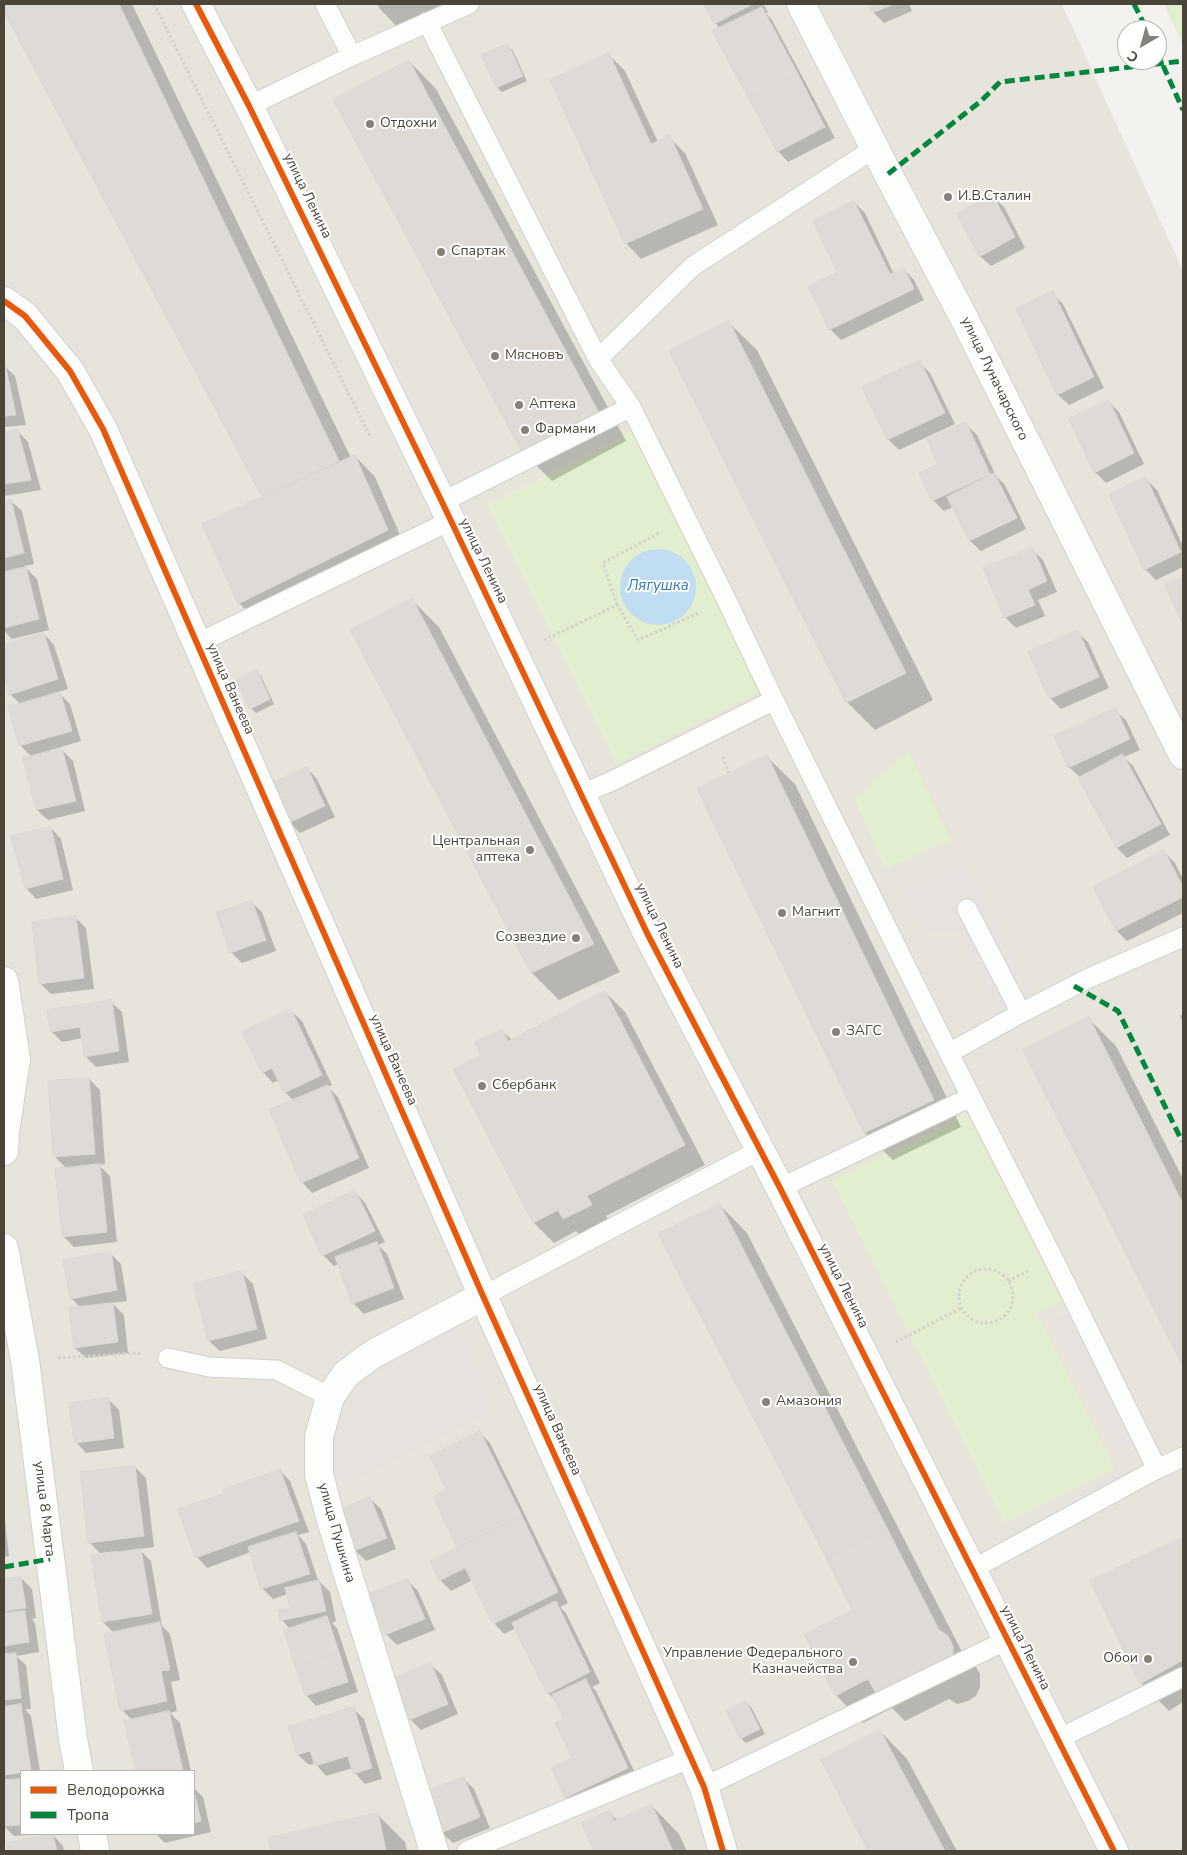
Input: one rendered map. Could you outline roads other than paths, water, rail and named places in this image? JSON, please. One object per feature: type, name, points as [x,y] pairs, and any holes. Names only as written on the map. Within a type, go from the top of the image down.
[{"type":"street","name":"улица Ленина","points":[[196,4],[249,106],[446,512],[648,936],[780,1188],[1114,1851]]},
{"type":"street","name":"улица Луначарского","points":[[801,4],[965,320],[1183,755]]},
{"type":"street","name":"улица Ванеева","points":[[4,301],[25,316],[70,371],[102,429],[483,1296],[704,1787],[724,1851]]},
{"type":"street","points":[[4,980],[16,1060],[4,1151]]},
{"type":"street","name":"улица 8 Марта","points":[[4,1248],[25,1360],[73,1739],[79,1770]]},
{"type":"street","name":"улица Пушкина","points":[[434,1851],[330,1517],[319,1474],[319,1437],[330,1397],[346,1374],[372,1354],[483,1296]]},
{"type":"street","points":[[92,1835],[96,1851]]},
{"type":"lane","points":[[325,4],[352,56]]},
{"type":"lane","points":[[249,106],[352,56],[469,4]]},
{"type":"lane","points":[[427,22],[598,359],[631,407],[774,700],[1061,1274],[1156,1469]]},
{"type":"lane","points":[[598,359],[693,266],[875,148]]},
{"type":"lane","points":[[196,644],[446,512],[631,407]]},
{"type":"lane","points":[[581,794],[610,782],[774,700]]},
{"type":"lane","points":[[967,909],[1021,1013]]},
{"type":"lane","points":[[949,1053],[1089,978],[1183,937]]},
{"type":"lane","points":[[780,1188],[971,1097]]},
{"type":"lane","points":[[483,1296],[760,1150]]},
{"type":"lane","points":[[168,1358],[209,1367],[277,1370],[330,1397]]},
{"type":"lane","points":[[971,1570],[1156,1469],[1183,1457]]},
{"type":"lane","points":[[704,1787],[1007,1640]]},
{"type":"lane","points":[[1058,1739],[1183,1677]]},
{"type":"lane","points":[[467,1851],[691,1758]]},
{"type":"water","name":"Лягушка","points":[[658,549],[672,552],[685,560],[693,573],[696,587],[693,601],[685,614],[672,622],[658,625],[644,622],[631,614],[623,601],[620,587],[623,573],[631,560],[644,552]]},
{"type":"place","name":"Отдохни","points":[[370,124]]},
{"type":"place","name":"И.В.Сталин","points":[[948,197]]},
{"type":"place","name":"Спартак","points":[[441,252]]},
{"type":"place","name":"Мясновъ","points":[[495,356]]},
{"type":"place","name":"Аптека","points":[[519,405]]},
{"type":"place","name":"Фармани","points":[[525,430]]},
{"type":"place","name":"Центральная аптека","points":[[530,850]]},
{"type":"place","name":"Магнит","points":[[782,913]]},
{"type":"place","name":"Созвездие","points":[[576,938]]},
{"type":"place","name":"ЗАГС","points":[[836,1032]]},
{"type":"place","name":"Сбербанк","points":[[482,1086]]},
{"type":"place","name":"Амазония","points":[[766,1402]]},
{"type":"place","name":"Обои","points":[[1148,1659]]},
{"type":"place","name":"Управление Федерального Казначейства","points":[[853,1662]]}]
